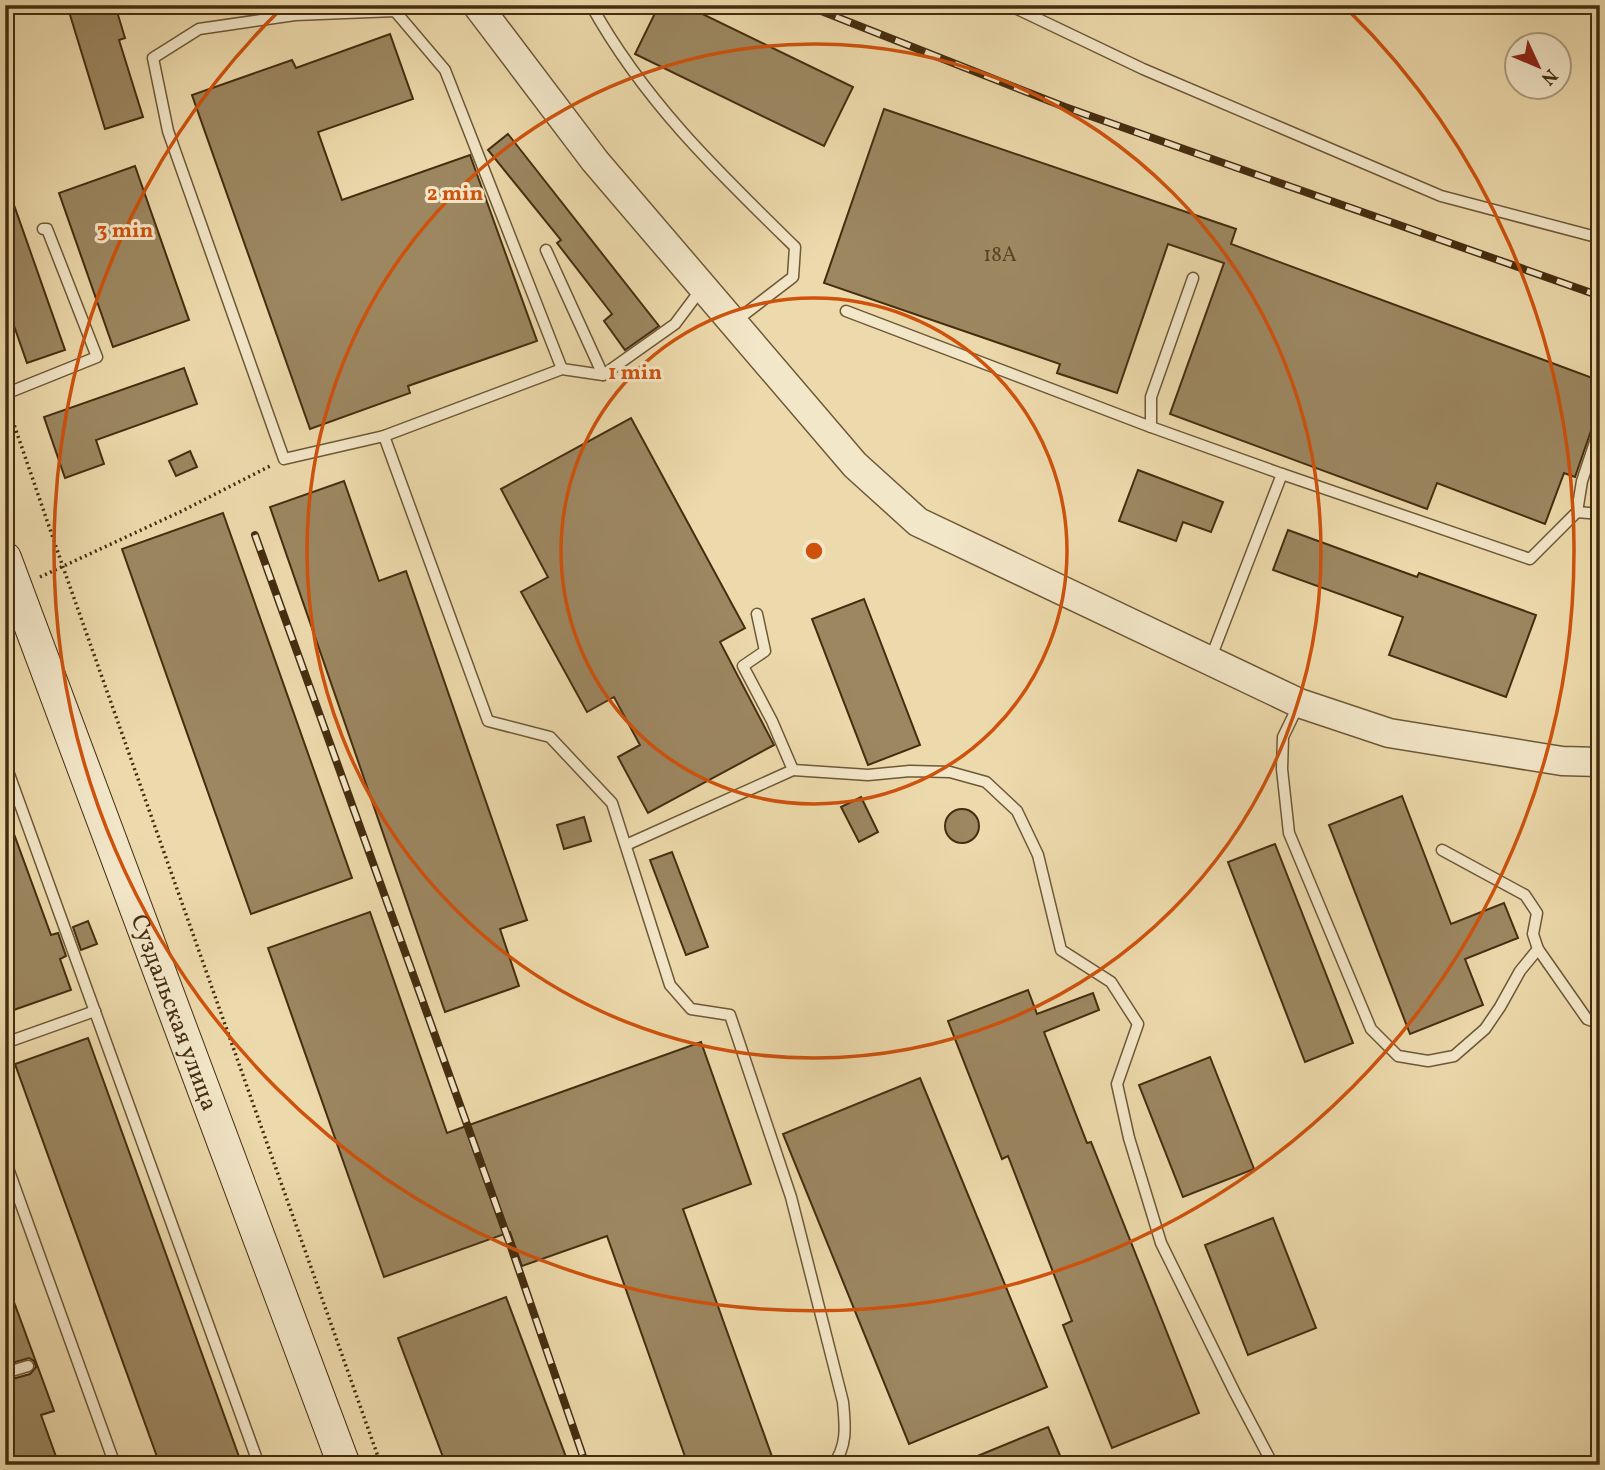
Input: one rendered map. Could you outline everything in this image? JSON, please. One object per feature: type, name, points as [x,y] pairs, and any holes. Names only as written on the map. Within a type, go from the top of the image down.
[{"type":"main road","name":"Суздальская улица","points":[[5,558],[344,1465]]},
{"type":"street","points":[[477,5],[595,161],[733,323],[855,465],[918,522],[1299,704],[1389,733],[1562,761],[1600,762]]},
{"type":"lane","points":[[592,5],[610,39],[703,158],[794,247],[793,277],[733,323]]},
{"type":"lane","points":[[1009,5],[1143,69],[1441,196],[1600,238]]},
{"type":"lane","points":[[562,369],[445,70],[395,11],[295,15],[199,29],[153,58],[169,131],[284,459],[384,436],[562,369],[603,375],[675,324],[704,286]]},
{"type":"lane","points":[[5,396],[97,357],[47,229],[43,229]]},
{"type":"lane","points":[[546,250],[603,375]]},
{"type":"lane","points":[[1151,427],[1151,397],[1193,278]]},
{"type":"lane","points":[[846,312],[1151,427],[1530,559],[1577,512],[1582,481],[1600,427]]},
{"type":"lane","points":[[384,436],[488,721],[550,737],[612,803],[670,985],[691,1009],[730,1014],[792,1197],[844,1402],[846,1436],[841,1454],[833,1465]]},
{"type":"lane","points":[[1210,660],[1282,474]]},
{"type":"lane","points":[[1577,512],[1600,514]]},
{"type":"lane","points":[[757,614],[765,651],[743,666],[772,720],[793,770]]},
{"type":"lane","points":[[1299,704],[1283,737],[1282,769],[1289,832],[1371,1029],[1398,1056],[1429,1060],[1454,1056],[1485,1029],[1520,971],[1538,949]]},
{"type":"lane","points":[[5,763],[259,1465]]},
{"type":"lane","points":[[626,845],[793,770],[868,775],[909,771],[950,772],[986,782],[1017,811],[1038,855],[1061,950],[1111,982],[1138,1024],[1117,1084],[1129,1138],[1161,1243],[1273,1465]]},
{"type":"lane","points":[[1442,850],[1525,895],[1537,913],[1533,934],[1538,949],[1587,1019],[1600,1024]]},
{"type":"lane","points":[[5,1043],[94,1010]]},
{"type":"lane","points":[[5,1160],[115,1465]]},
{"type":"lane","points":[[5,1373],[28,1366]]},
{"type":"path","points":[[5,396],[381,1465]]},
{"type":"path","points":[[16,588],[182,512],[284,459]]},
{"type":"building","points":[[67,5],[115,5],[125,38],[119,40],[143,117],[105,129]]},
{"type":"building","points":[[659,5],[684,5],[853,87],[824,146],[635,54]]},
{"type":"building","points":[[390,34],[413,99],[318,132],[342,200],[470,155],[537,341],[408,386],[410,393],[310,429],[192,95],[292,60],[296,68]]},
{"type":"building","points":[[884,109],[1236,229],[1231,244],[1598,380],[1593,396],[1600,397],[1600,419],[1593,425],[1575,477],[1564,473],[1545,524],[1437,483],[1427,509],[1170,414],[1224,263],[1168,244],[1117,393],[1057,373],[1060,364],[824,283]]},
{"type":"building","points":[[508,134],[659,326],[625,350],[604,321],[612,314],[557,243],[561,240],[488,150]]},
{"type":"building","points":[[135,166],[189,320],[113,347],[59,193]]},
{"type":"building","points":[[5,188],[8,188],[65,350],[27,363],[5,300]]},
{"type":"building","points":[[184,368],[197,404],[96,440],[104,464],[65,478],[44,417]]},
{"type":"building","points":[[631,418],[745,628],[720,642],[774,745],[648,813],[618,757],[640,745],[614,697],[587,712],[521,592],[548,577],[501,489]]},
{"type":"building","points":[[190,451],[197,467],[176,476],[169,461]]},
{"type":"building","points":[[1138,470],[1223,502],[1211,532],[1183,522],[1176,541],[1119,521]]},
{"type":"building","points":[[344,481],[379,581],[406,571],[527,920],[500,929],[519,986],[445,1012],[270,507]]},
{"type":"building","points":[[223,513],[352,878],[251,914],[122,549]]},
{"type":"building","points":[[1288,530],[1417,577],[1419,573],[1536,615],[1506,697],[1389,655],[1403,617],[1273,570]]},
{"type":"building","points":[[864,599],[920,745],[868,765],[812,619]]},
{"type":"building","points":[[1402,796],[1451,924],[1504,903],[1518,938],[1465,959],[1483,1005],[1410,1034],[1329,825]]},
{"type":"building","points":[[861,797],[878,832],[859,842],[841,807]]},
{"type":"building","points":[[962,809],[974,814],[979,826],[974,838],[962,843],[950,838],[945,826],[950,814]]},
{"type":"building","points":[[5,815],[51,935],[58,933],[66,956],[60,959],[71,990],[5,1013]]},
{"type":"building","points":[[584,817],[591,841],[564,849],[557,825]]},
{"type":"building","points":[[1275,844],[1353,1043],[1305,1062],[1228,862]]},
{"type":"building","points":[[672,852],[708,947],[686,955],[650,860]]},
{"type":"building","points":[[370,912],[447,1133],[701,1042],[751,1184],[683,1209],[775,1465],[688,1465],[607,1236],[522,1266],[510,1232],[384,1277],[268,948]]},
{"type":"building","points":[[88,921],[97,944],[81,950],[73,927]]},
{"type":"building","points":[[1028,990],[1037,1014],[1093,993],[1099,1010],[1044,1032],[1199,1413],[1112,1448],[1063,1325],[1072,1321],[1008,1156],[1002,1159],[948,1021]]},
{"type":"building","points":[[88,1038],[242,1465],[160,1465],[15,1064]]},
{"type":"building","points":[[1210,1057],[1254,1169],[1183,1197],[1139,1085]]},
{"type":"building","points":[[920,1078],[1047,1387],[909,1444],[783,1134]]},
{"type":"building","points":[[1273,1218],[1316,1328],[1248,1355],[1205,1245]]},
{"type":"building","points":[[7,1283],[54,1411],[41,1415],[59,1465],[8,1465],[5,1456],[5,1381],[30,1374],[36,1367],[34,1361],[29,1358],[5,1365]]},
{"type":"building","points":[[506,1297],[569,1465],[446,1465],[398,1338]]},
{"type":"building","points":[[1048,1427],[1064,1465],[958,1465],[958,1464]]},
{"type":"railway","points":[[806,5],[1065,107],[1600,296]]},
{"type":"railway","points":[[255,535],[510,1244],[586,1465]]}]
